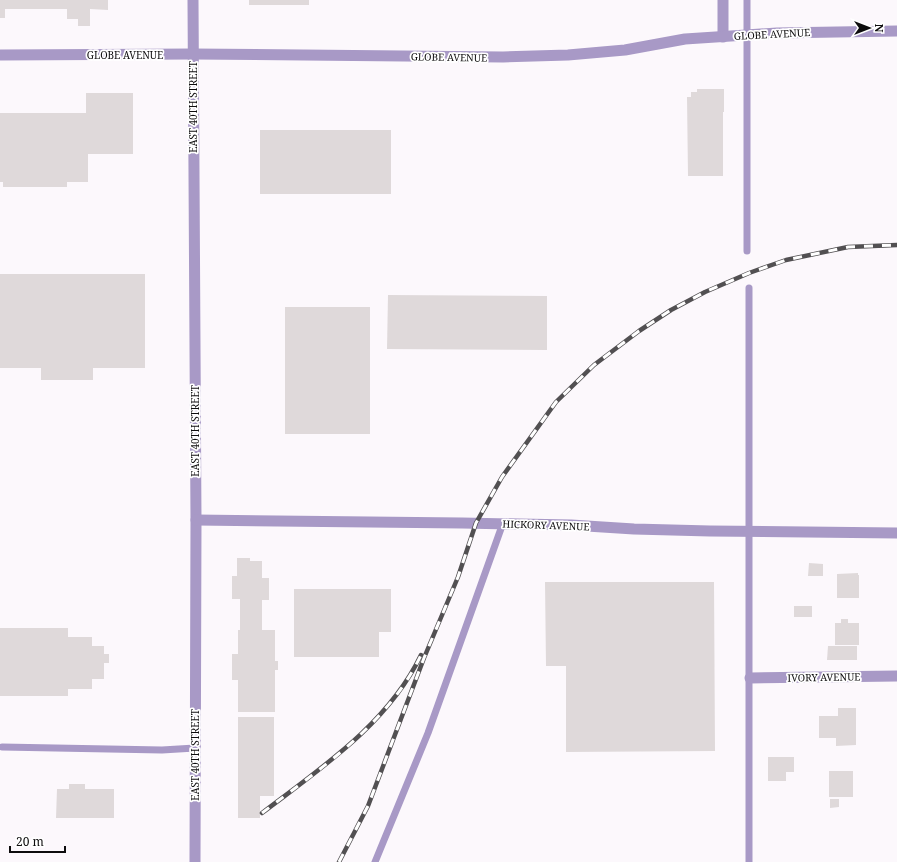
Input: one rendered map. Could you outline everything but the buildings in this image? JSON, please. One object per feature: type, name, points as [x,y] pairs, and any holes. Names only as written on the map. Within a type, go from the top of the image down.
[{"type":"street","name":"EAST 40TH STREET","points":[[193,0],[196,520],[195,862]]},
{"type":"street","points":[[723,0],[723,37]]},
{"type":"street","name":"GLOBE AVENUE","points":[[0,55],[193,54],[503,57],[568,55],[625,50],[685,40],[746,35],[897,31]]},
{"type":"street","name":"HICKORY AVENUE","points":[[196,520],[503,523],[634,529],[897,532]]},
{"type":"street","name":"IVORY AVENUE","points":[[750,678],[897,676]]},
{"type":"lane","points":[[747,0],[747,251]]},
{"type":"lane","points":[[749,288],[749,862]]},
{"type":"lane","points":[[375,862],[428,733],[503,523]]},
{"type":"lane","points":[[2,747],[162,750],[195,748]]},
{"type":"railway","points":[[339,862],[368,806],[424,658],[458,577],[476,523],[502,477],[556,402],[594,365],[639,331],[671,310],[705,292],[749,273],[786,260],[848,247],[897,245]]},
{"type":"railway","points":[[262,813],[330,761],[372,723],[391,702],[407,680],[421,655]]}]
